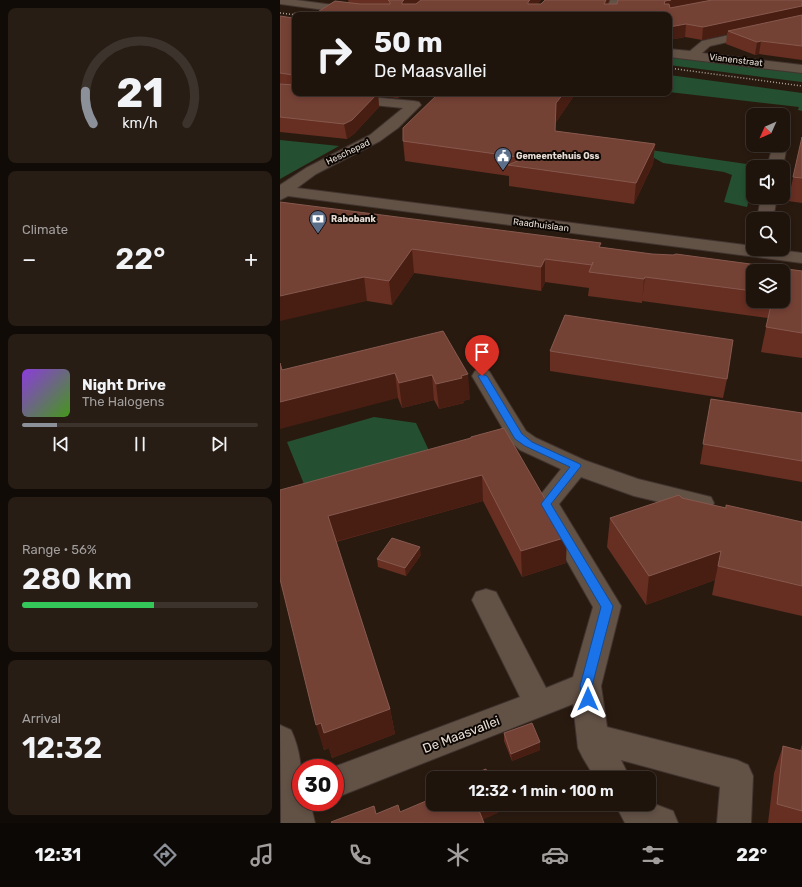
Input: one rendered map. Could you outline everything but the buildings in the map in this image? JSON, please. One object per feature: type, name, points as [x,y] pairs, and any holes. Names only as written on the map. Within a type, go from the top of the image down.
[{"type":"street","points":[[611,12],[615,0]]},
{"type":"street","points":[[280,1],[363,12]]},
{"type":"street","points":[[693,55],[706,43],[802,22]]},
{"type":"street","name":"Vianenstraat","points":[[672,54],[693,55],[802,69]]},
{"type":"street","name":"Heschepad","points":[[281,195],[320,165],[370,142],[414,105],[337,98]]},
{"type":"street","name":"Raadhuislaan","points":[[281,195],[507,230],[746,253]]},
{"type":"street","name":"Raadhuislaan","points":[[762,256],[802,269]]},
{"type":"street","name":"Raadhuislaan","points":[[779,256],[802,258]]},
{"type":"street","points":[[482,376],[518,436],[528,444],[576,466],[634,487],[720,507]]},
{"type":"street","points":[[576,466],[546,504],[607,606],[586,686],[594,748],[609,771]]},
{"type":"street","points":[[486,600],[539,704]]},
{"type":"street","name":"De Maasvallei","points":[[344,779],[586,686]]},
{"type":"street","points":[[592,738],[737,776],[734,823]]},
{"type":"street","points":[[280,740],[292,787]]},
{"type":"street","points":[[637,811],[641,817],[661,823]]},
{"type":"green space","points":[[672,56],[802,71],[802,82],[672,65]]},
{"type":"green space","points":[[672,75],[802,93],[802,111],[798,110],[799,107],[672,92]]},
{"type":"green space","points":[[280,140],[339,146],[280,179]]},
{"type":"green space","points":[[637,148],[746,164],[747,207],[724,202],[732,175],[724,172],[663,163]]},
{"type":"green space","points":[[374,417],[416,423],[432,457],[308,494],[287,442]]},
{"type":"railway","points":[[280,13],[292,14]]},
{"type":"railway","points":[[672,68],[802,86]]},
{"type":"place","name":"Gemeentehuis Oss","points":[[503,171]]},
{"type":"place","name":"Rabobank","points":[[318,234]]},
{"type":"route","points":[[482,376],[518,436],[528,444],[576,466],[546,504],[607,606],[586,686],[588,699]]}]
